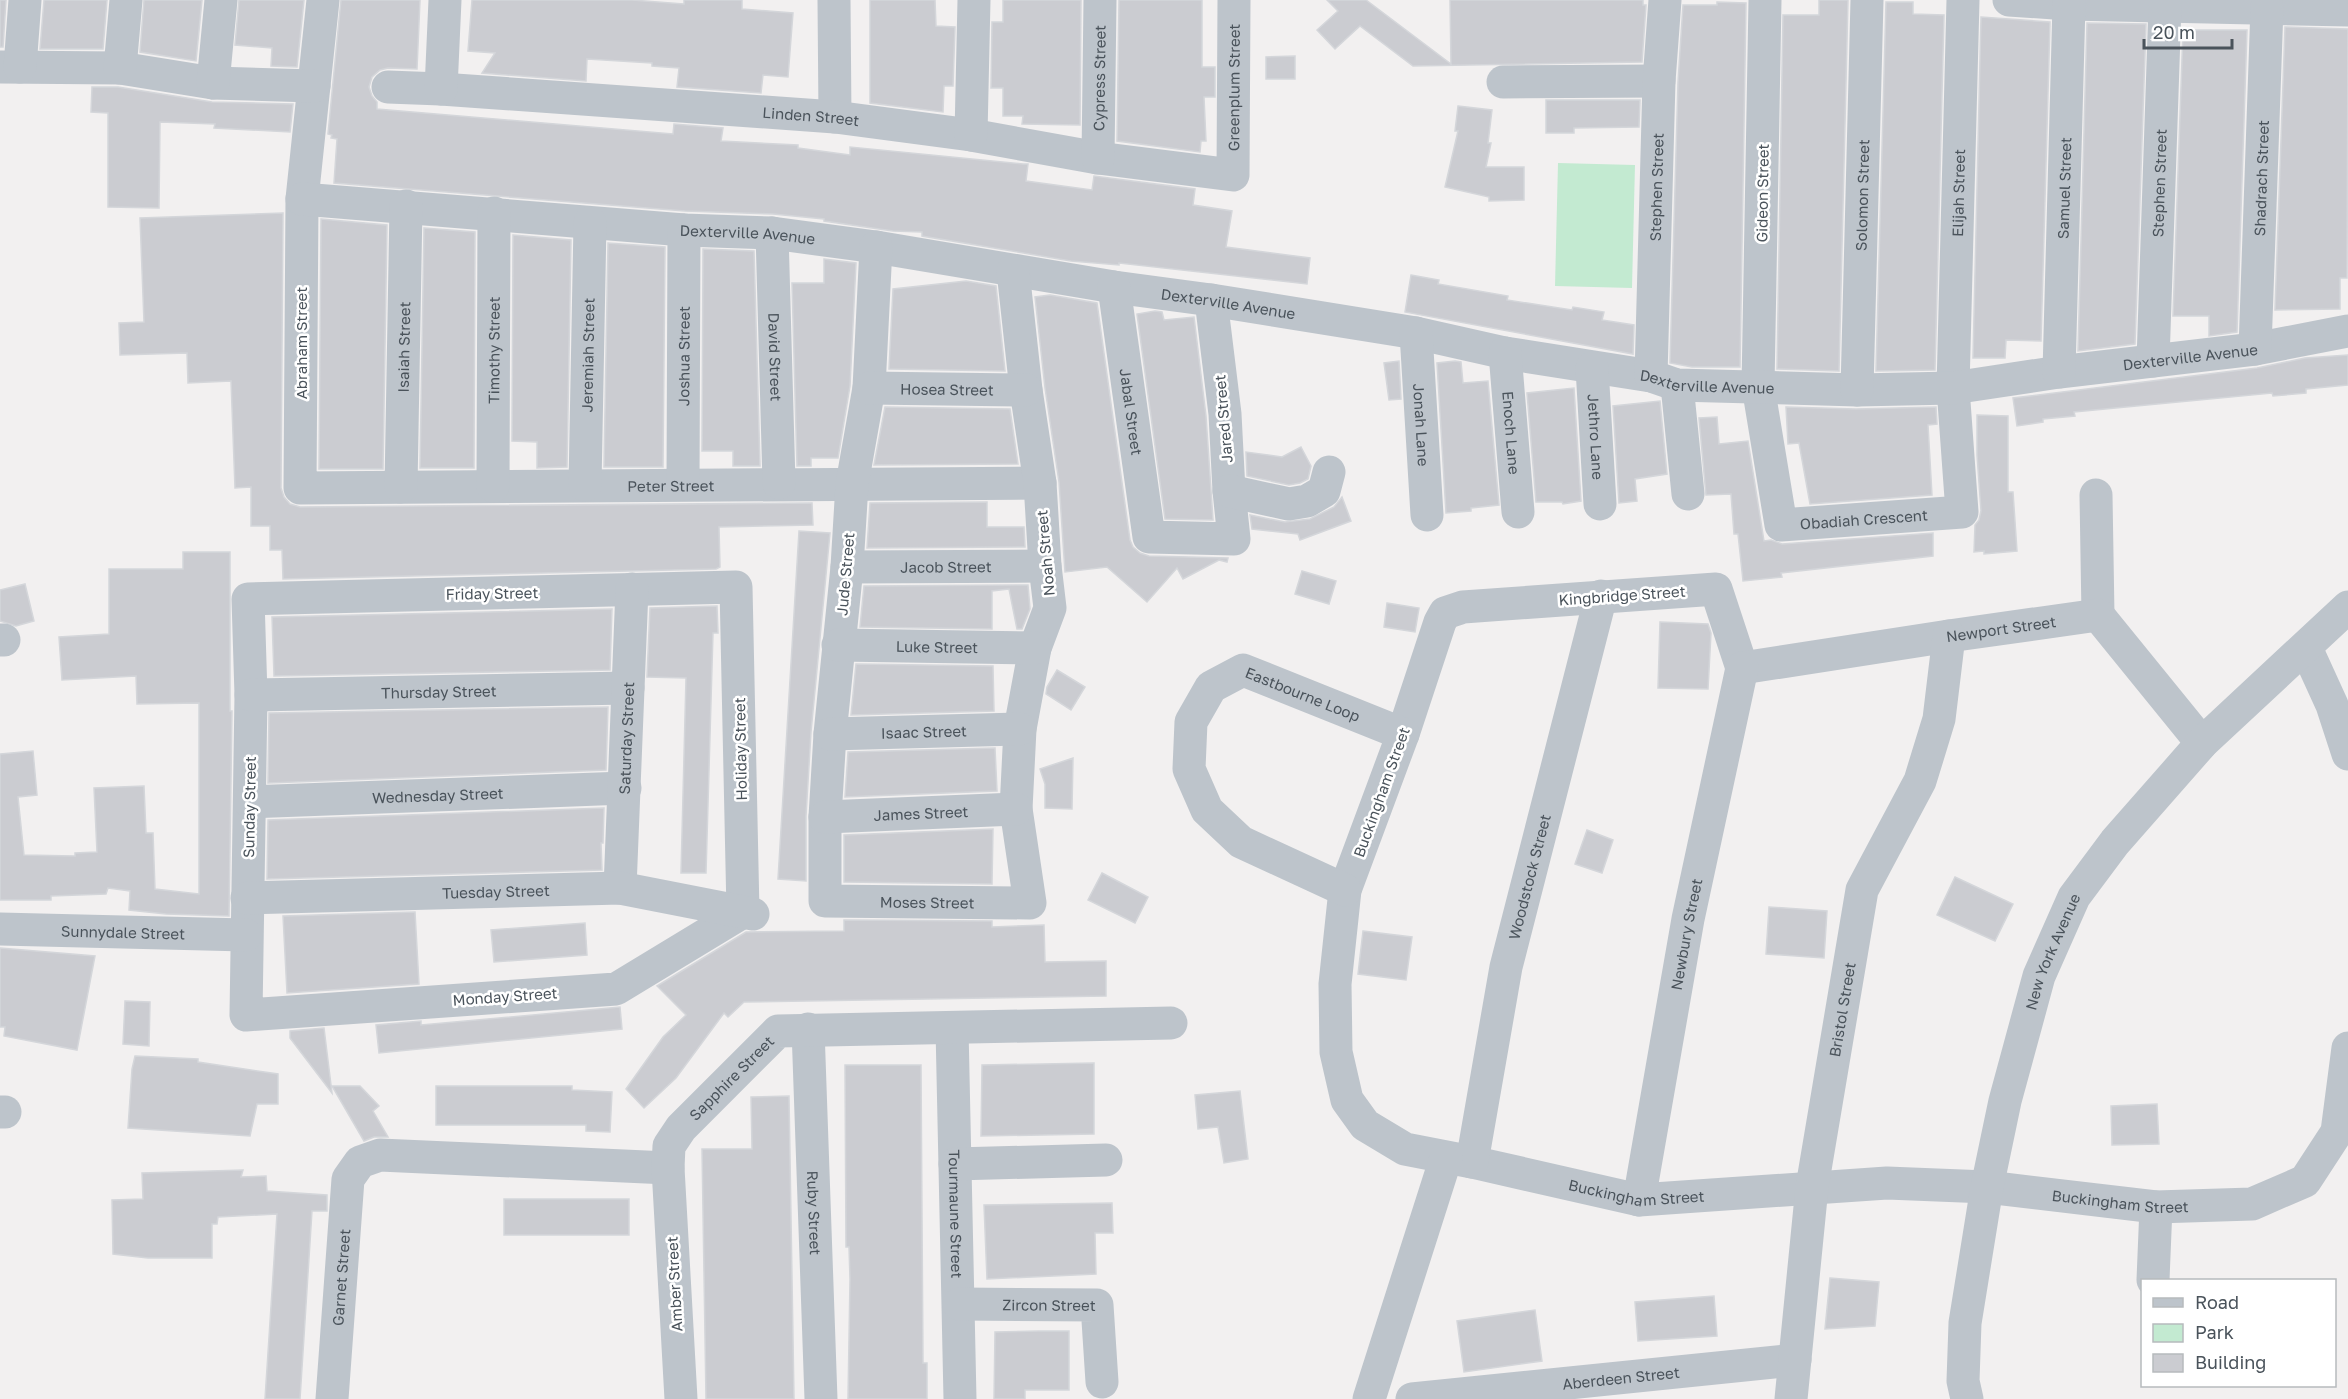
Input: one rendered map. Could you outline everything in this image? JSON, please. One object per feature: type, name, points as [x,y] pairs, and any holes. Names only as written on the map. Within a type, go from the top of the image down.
[{"type":"street","points":[[25,0],[10,67],[120,69],[213,83],[314,86]]},
{"type":"street","points":[[120,69],[126,0]]},
{"type":"street","points":[[213,83],[221,0]]},
{"type":"street","points":[[302,199],[323,0]]},
{"type":"street","points":[[441,88],[446,0]]},
{"type":"street","points":[[834,0],[835,117]]},
{"type":"street","points":[[971,135],[974,0]]},
{"type":"street","name":"Cypress Street","points":[[1098,158],[1100,0]]},
{"type":"street","name":"Greenplum Street","points":[[1233,175],[1234,0]]},
{"type":"street","name":"Stephen Street","points":[[1665,0],[1659,81],[1664,380],[1688,494]]},
{"type":"street","name":"Gideon Street","points":[[1758,386],[1765,0]]},
{"type":"street","name":"Solomon Street","points":[[1857,390],[1867,0]]},
{"type":"street","name":"Elijah Street","points":[[1953,388],[1963,0]]},
{"type":"street","points":[[2009,0],[2069,4],[2348,10]]},
{"type":"street","name":"Samuel Street","points":[[2059,372],[2069,4]]},
{"type":"street","name":"Stephen Street","points":[[2153,361],[2165,5]]},
{"type":"street","name":"Shadrach Street","points":[[2255,349],[2267,7]]},
{"type":"street","points":[[1503,82],[1659,81]]},
{"type":"street","name":"Linden Street","points":[[388,87],[441,88],[835,117],[971,135],[1098,158],[1233,175]]},
{"type":"street","name":"Dexterville Avenue","points":[[302,199],[684,230],[772,233],[876,247],[1013,271],[1416,333],[1505,353],[1664,380],[1857,390],[1953,388],[2059,372],[2255,349],[2348,331]]},
{"type":"street","name":"Abraham Street","points":[[300,488],[302,199]]},
{"type":"street","name":"Isaiah Street","points":[[401,487],[406,207]]},
{"type":"street","name":"Timothy Street","points":[[493,486],[494,213]]},
{"type":"street","name":"Jeremiah Street","points":[[585,485],[590,223]]},
{"type":"street","name":"Joshua Street","points":[[683,484],[684,230]]},
{"type":"street","name":"David Street","points":[[772,233],[779,483]]},
{"type":"street","name":"Jude Street","points":[[825,901],[825,817],[830,734],[847,567],[852,484],[869,388],[876,247]]},
{"type":"street","name":"Noah Street","points":[[1013,271],[1026,390],[1040,483],[1050,608],[1035,648],[1020,729],[1016,809],[1030,903]]},
{"type":"street","name":"Jabal Street","points":[[1114,287],[1149,537],[1234,539]]},
{"type":"street","name":"Jared Street","points":[[1210,300],[1225,414],[1234,539]]},
{"type":"street","name":"Jonah Lane","points":[[1416,333],[1427,515]]},
{"type":"street","name":"Enoch Lane","points":[[1505,353],[1518,512]]},
{"type":"street","name":"Jethro Lane","points":[[1592,368],[1600,504]]},
{"type":"street","name":"Obadiah Crescent","points":[[1758,386],[1781,525],[1962,512],[1953,388]]},
{"type":"street","name":"Hosea Street","points":[[869,388],[1026,390]]},
{"type":"street","points":[[1229,491],[1289,504],[1307,501],[1324,491],[1329,472]]},
{"type":"street","name":"Peter Street","points":[[300,488],[1040,483]]},
{"type":"street","points":[[2096,495],[2098,615],[2202,743]]},
{"type":"street","name":"Jacob Street","points":[[847,567],[1045,566]]},
{"type":"street","name":"Friday Street","points":[[248,599],[736,587]]},
{"type":"street","name":"Holiday Street","points":[[736,587],[754,914]]},
{"type":"street","name":"Saturday Street","points":[[620,888],[632,589]]},
{"type":"street","name":"Kingbridge Street","points":[[1445,613],[1463,607],[1716,589],[1742,668]]},
{"type":"street","name":"Woodstock Street","points":[[1369,1399],[1459,1160],[1601,596]]},
{"type":"street","name":"Sunday Street","points":[[246,1015],[251,695],[248,599]]},
{"type":"street","name":"New York Avenue","points":[[1966,1399],[1963,1381],[1965,1323],[1987,1187],[2005,1101],[2039,976],[2074,897],[2115,842],[2202,743],[2348,607]]},
{"type":"street","name":"Buckingham Street","points":[[1445,613],[1345,890],[1335,984],[1336,1052],[1347,1100],[1365,1125],[1405,1149],[1639,1200],[1887,1183],[1987,1187],[2156,1207],[2252,1204],[2306,1181],[2337,1132],[2348,1048]]},
{"type":"street","name":"Newport Street","points":[[1742,668],[2098,615]]},
{"type":"street","name":"Bristol Street","points":[[1791,1399],[1812,1187],[1862,890],[1920,781],[1939,719],[1949,636]]},
{"type":"street","name":"Luke Street","points":[[838,645],[1035,648]]},
{"type":"street","points":[[2306,648],[2332,705],[2348,754]]},
{"type":"street","name":"Newbury Street","points":[[1639,1200],[1688,919],[1742,668]]},
{"type":"street","name":"Eastbourne Loop","points":[[1345,890],[1241,842],[1207,810],[1189,769],[1191,722],[1210,687],[1244,670],[1403,734]]},
{"type":"street","name":"Thursday Street","points":[[251,695],[628,687]]},
{"type":"street","name":"Isaac Street","points":[[830,734],[1020,729]]},
{"type":"street","name":"Wednesday Street","points":[[250,802],[625,788]]},
{"type":"street","name":"James Street","points":[[825,817],[1016,809]]},
{"type":"street","name":"Tuesday Street","points":[[247,898],[620,888],[754,914]]},
{"type":"street","name":"Moses Street","points":[[825,901],[1030,903]]},
{"type":"street","name":"Monday Street","points":[[246,1015],[616,989],[754,914]]},
{"type":"street","name":"Sunnydale Street","points":[[0,930],[246,935]]},
{"type":"street","name":"Sapphire Street","points":[[668,1168],[669,1146],[681,1128],[778,1030],[1172,1023]]},
{"type":"street","name":"Tourmaune Street","points":[[952,1028],[960,1399]]},
{"type":"street","name":"Ruby Street","points":[[808,1029],[821,1399]]},
{"type":"street","name":"Garnet Street","points":[[332,1399],[348,1179],[360,1162],[380,1155],[668,1168]]},
{"type":"street","points":[[955,1164],[1106,1160]]},
{"type":"street","name":"Amber Street","points":[[668,1168],[681,1399]]},
{"type":"street","points":[[2153,1279],[2156,1207]]},
{"type":"street","name":"Zircon Street","points":[[959,1304],[1098,1305],[1102,1382]]},
{"type":"street","name":"Aberdeen Street","points":[[1412,1399],[1794,1360]]},
{"type":"green space","points":[[1558,163],[1635,165],[1632,288],[1555,286]]},
{"type":"building","points":[[0,0],[6,0],[3,47],[0,47]]},
{"type":"building","points":[[44,0],[107,0],[103,49],[40,49]]},
{"type":"building","points":[[144,0],[202,0],[196,61],[140,52]]},
{"type":"building","points":[[239,0],[304,0],[297,67],[271,66],[272,48],[235,45]]},
{"type":"building","points":[[341,0],[420,0],[417,69],[388,68],[380,70],[372,77],[369,87],[377,102],[377,109],[673,134],[674,124],[723,128],[721,141],[798,145],[798,148],[850,155],[850,147],[1028,164],[1026,181],[1092,190],[1094,176],[1195,189],[1193,205],[1232,211],[1226,247],[1310,258],[1307,284],[1119,263],[1119,265],[1071,261],[922,236],[922,232],[893,231],[824,221],[824,219],[773,214],[685,211],[334,183],[337,139],[331,138],[332,135],[328,134]]},
{"type":"building","points":[[472,0],[632,0],[684,4],[684,0],[742,0],[742,9],[793,13],[788,77],[763,75],[761,93],[677,87],[679,68],[652,66],[652,63],[587,59],[586,81],[482,73],[495,53],[468,51]]},
{"type":"building","points":[[870,0],[935,0],[936,26],[955,27],[953,86],[944,86],[943,112],[870,103]]},
{"type":"building","points":[[1003,0],[1081,0],[1080,125],[1022,124],[1023,116],[1003,116],[1003,88],[991,88],[992,22],[1003,22]]},
{"type":"building","points":[[1119,0],[1202,0],[1202,67],[1215,67],[1215,97],[1204,97],[1206,141],[1201,141],[1200,152],[1117,141]]},
{"type":"building","points":[[1327,0],[1366,0],[1451,64],[1450,0],[1643,0],[1643,5],[1646,5],[1642,62],[1413,66],[1360,26],[1335,49],[1317,30],[1338,11]]},
{"type":"building","points":[[1819,0],[1848,0],[1839,371],[1777,369],[1783,15],[1819,15]]},
{"type":"building","points":[[1717,2],[1746,3],[1740,367],[1692,367],[1670,363],[1678,82],[1683,5],[1717,5]]},
{"type":"building","points":[[1886,2],[1913,2],[1913,14],[1944,15],[1935,370],[1876,371]]},
{"type":"building","points":[[1981,17],[2050,22],[2041,341],[2006,340],[2005,358],[1973,358]]},
{"type":"building","points":[[2087,23],[2146,24],[2135,344],[2078,351]]},
{"type":"building","points":[[2285,27],[2348,29],[2347,278],[2340,278],[2340,309],[2275,310]]},
{"type":"building","points":[[2183,30],[2247,30],[2237,332],[2209,336],[2209,316],[2173,316]]},
{"type":"building","points":[[1295,56],[1295,79],[1266,79],[1266,57]]},
{"type":"building","points":[[92,87],[118,87],[212,102],[293,104],[290,132],[214,128],[215,124],[160,122],[159,208],[108,207],[108,113],[91,112]]},
{"type":"building","points":[[1546,100],[1640,100],[1639,127],[1574,128],[1574,133],[1546,133]]},
{"type":"building","points":[[1458,106],[1492,110],[1488,143],[1491,143],[1486,167],[1524,167],[1524,200],[1489,201],[1489,197],[1445,187],[1458,131],[1455,131]]},
{"type":"building","points":[[283,213],[281,488],[290,504],[300,507],[812,503],[813,525],[719,527],[720,567],[716,569],[283,579],[282,550],[270,550],[270,526],[251,526],[251,487],[235,488],[231,381],[188,383],[187,353],[120,355],[119,323],[144,322],[140,218]]},
{"type":"building","points":[[321,219],[387,225],[383,469],[319,469]]},
{"type":"building","points":[[424,228],[475,232],[474,468],[420,468]]},
{"type":"building","points":[[513,235],[571,240],[567,467],[537,468],[537,442],[512,441]]},
{"type":"building","points":[[608,243],[665,247],[663,467],[604,467]]},
{"type":"building","points":[[703,249],[754,251],[760,466],[733,466],[733,451],[702,451]]},
{"type":"building","points":[[824,259],[856,263],[850,386],[838,458],[811,458],[811,466],[797,466],[792,283],[824,283]]},
{"type":"building","points":[[1411,275],[1439,280],[1438,284],[1508,296],[1507,300],[1572,310],[1573,307],[1604,312],[1602,320],[1634,325],[1633,354],[1405,312]]},
{"type":"building","points":[[966,281],[996,286],[1005,371],[889,369],[893,289]]},
{"type":"building","points":[[1050,295],[1097,303],[1130,540],[1133,547],[1149,556],[1228,558],[1227,562],[1219,560],[1183,579],[1177,568],[1147,602],[1107,567],[1065,572],[1059,482],[1035,297]]},
{"type":"building","points":[[1162,312],[1164,320],[1194,317],[1206,416],[1213,520],[1165,519],[1137,314]]},
{"type":"building","points":[[2348,355],[2348,385],[2306,389],[2306,393],[2273,396],[2272,393],[2074,412],[2075,416],[2043,419],[2043,422],[2017,426],[2013,398],[2257,368],[2305,358]]},
{"type":"building","points":[[1399,361],[1401,399],[1389,400],[1384,363]]},
{"type":"building","points":[[1461,362],[1463,383],[1488,381],[1499,505],[1446,513],[1437,363]]},
{"type":"building","points":[[1574,388],[1581,501],[1563,504],[1562,502],[1536,502],[1527,393]]},
{"type":"building","points":[[1660,401],[1667,474],[1635,479],[1637,501],[1619,503],[1613,406]]},
{"type":"building","points":[[885,407],[1010,409],[1018,464],[874,465]]},
{"type":"building","points":[[1786,407],[1856,409],[1936,407],[1937,424],[1928,425],[1932,495],[1810,504],[1799,443],[1788,444]]},
{"type":"building","points":[[1977,415],[2008,416],[2008,492],[2013,492],[2017,551],[1984,554],[1984,551],[1974,552],[1975,525],[1981,511]]},
{"type":"building","points":[[1717,417],[1719,444],[1748,441],[1764,541],[1771,540],[1782,544],[1933,533],[1933,556],[1781,573],[1782,577],[1743,581],[1738,534],[1734,534],[1731,494],[1706,495],[1699,418]]},
{"type":"building","points":[[1301,447],[1311,466],[1308,479],[1289,485],[1247,476],[1246,452],[1282,457]]},
{"type":"building","points":[[1342,497],[1351,521],[1300,540],[1298,534],[1252,529],[1250,515],[1285,522],[1310,519],[1334,507]]},
{"type":"building","points":[[987,502],[987,527],[1024,527],[1025,547],[867,548],[870,503]]},
{"type":"building","points":[[799,531],[830,533],[811,732],[806,816],[806,881],[778,879]]},
{"type":"building","points":[[183,552],[230,552],[230,711],[232,711],[229,916],[129,910],[130,891],[108,888],[106,894],[51,896],[51,900],[0,900],[0,754],[33,751],[37,795],[18,797],[24,855],[75,856],[75,853],[97,852],[94,788],[144,786],[146,833],[153,833],[155,889],[199,894],[199,703],[137,704],[136,676],[62,680],[59,637],[109,634],[109,569],[183,569]]},
{"type":"building","points":[[1302,571],[1336,581],[1329,604],[1295,594]]},
{"type":"building","points":[[25,584],[34,621],[16,626],[0,621],[0,590]]},
{"type":"building","points":[[1028,585],[1030,609],[1022,629],[1017,629],[1009,589],[992,591],[992,629],[860,627],[864,586]]},
{"type":"building","points":[[1387,603],[1419,608],[1415,632],[1384,627]]},
{"type":"building","points":[[717,606],[718,633],[713,633],[706,873],[681,873],[686,678],[647,677],[650,608]]},
{"type":"building","points":[[612,609],[610,670],[274,676],[272,617]]},
{"type":"building","points":[[1660,622],[1708,624],[1711,633],[1708,689],[1658,688]]},
{"type":"building","points":[[856,664],[993,666],[994,711],[851,715]]},
{"type":"building","points":[[1057,670],[1085,687],[1071,710],[1046,694],[1047,687]]},
{"type":"building","points":[[608,707],[606,770],[268,783],[269,713]]},
{"type":"building","points":[[995,748],[997,791],[845,797],[848,752]]},
{"type":"building","points":[[1073,758],[1072,809],[1045,808],[1045,784],[1040,769]]},
{"type":"building","points":[[604,808],[603,843],[601,843],[602,870],[267,879],[268,820]]},
{"type":"building","points":[[993,829],[992,884],[844,882],[844,835]]},
{"type":"building","points":[[1587,830],[1613,840],[1602,873],[1575,864]]},
{"type":"building","points":[[1102,873],[1148,897],[1135,923],[1088,900]]},
{"type":"building","points":[[1955,877],[2013,904],[1995,941],[1937,915]]},
{"type":"building","points":[[1769,907],[1827,911],[1824,958],[1766,954]]},
{"type":"building","points":[[415,912],[419,984],[287,993],[283,916]]},
{"type":"building","points":[[844,920],[992,921],[992,927],[1044,925],[1045,962],[1106,961],[1106,996],[744,1002],[728,1017],[724,1013],[676,1078],[644,1108],[626,1089],[663,1037],[686,1015],[657,986],[746,932],[844,931]]},
{"type":"building","points":[[585,923],[587,955],[494,962],[491,930]]},
{"type":"building","points":[[1363,931],[1412,937],[1406,980],[1358,974]]},
{"type":"building","points":[[0,948],[95,956],[77,1050],[4,1036],[5,1027],[0,1027]]},
{"type":"building","points":[[125,1001],[150,1002],[149,1046],[123,1044]]},
{"type":"building","points":[[620,1007],[622,1029],[379,1053],[376,1025],[421,1021],[421,1025]]},
{"type":"building","points":[[324,1028],[332,1093],[290,1038],[290,1031]]},
{"type":"building","points":[[135,1056],[198,1059],[198,1062],[278,1074],[278,1104],[257,1104],[250,1136],[128,1128]]},
{"type":"building","points":[[1094,1063],[1094,1134],[981,1136],[982,1065]]},
{"type":"building","points":[[845,1065],[921,1065],[923,1363],[927,1363],[927,1399],[848,1399],[850,1279],[849,1247],[846,1247]]},
{"type":"building","points":[[332,1086],[360,1086],[379,1106],[373,1111],[388,1137],[374,1137],[364,1141]]},
{"type":"building","points":[[436,1086],[572,1086],[572,1090],[612,1092],[610,1132],[586,1131],[586,1125],[436,1125]]},
{"type":"building","points":[[1240,1091],[1248,1159],[1224,1163],[1218,1127],[1198,1129],[1195,1095]]},
{"type":"building","points":[[789,1096],[794,1399],[706,1399],[702,1149],[752,1149],[751,1097]]},
{"type":"building","points":[[2157,1104],[2159,1144],[2112,1145],[2111,1106]]},
{"type":"building","points":[[243,1170],[241,1177],[266,1176],[267,1191],[327,1195],[327,1211],[312,1211],[300,1399],[265,1399],[277,1214],[218,1217],[217,1224],[212,1224],[212,1258],[148,1258],[113,1254],[112,1200],[143,1199],[142,1173]]},
{"type":"building","points":[[504,1199],[629,1199],[629,1235],[504,1235]]},
{"type":"building","points":[[1112,1203],[1113,1233],[1095,1233],[1096,1274],[987,1279],[984,1205]]},
{"type":"building","points":[[1830,1278],[1879,1282],[1875,1326],[1825,1329]]},
{"type":"building","points":[[1714,1296],[1717,1336],[1638,1341],[1635,1302]]},
{"type":"building","points":[[1535,1310],[1542,1361],[1464,1372],[1457,1321]]},
{"type":"building","points":[[1069,1331],[1069,1390],[1025,1390],[1025,1399],[994,1399],[995,1332]]}]
